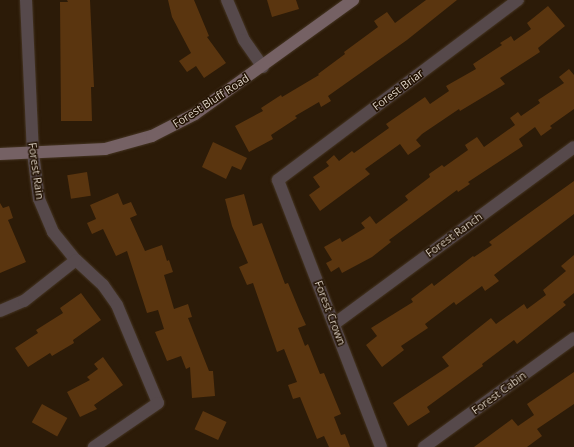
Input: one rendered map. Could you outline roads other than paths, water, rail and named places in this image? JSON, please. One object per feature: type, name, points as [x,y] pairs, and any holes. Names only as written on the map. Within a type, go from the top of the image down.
[{"type":"street","name":"Forest Rain","points":[[26,0],[32,153],[36,187],[45,216],[53,232],[76,260],[103,285],[116,305],[158,403],[94,447]]},
{"type":"street","points":[[227,0],[244,40],[263,67]]},
{"type":"street","name":"Forest Bluff Road","points":[[0,154],[105,149],[152,136],[195,114],[263,67],[353,0]]},
{"type":"street","name":"Forest Briar","points":[[278,180],[518,0]]},
{"type":"street","name":"Forest Ranch","points":[[334,324],[574,147]]},
{"type":"street","name":"Forest Crown","points":[[278,180],[380,447]]},
{"type":"street","points":[[0,311],[24,301],[76,260]]},
{"type":"street","name":"Forest Cabin","points":[[424,447],[574,338]]}]
